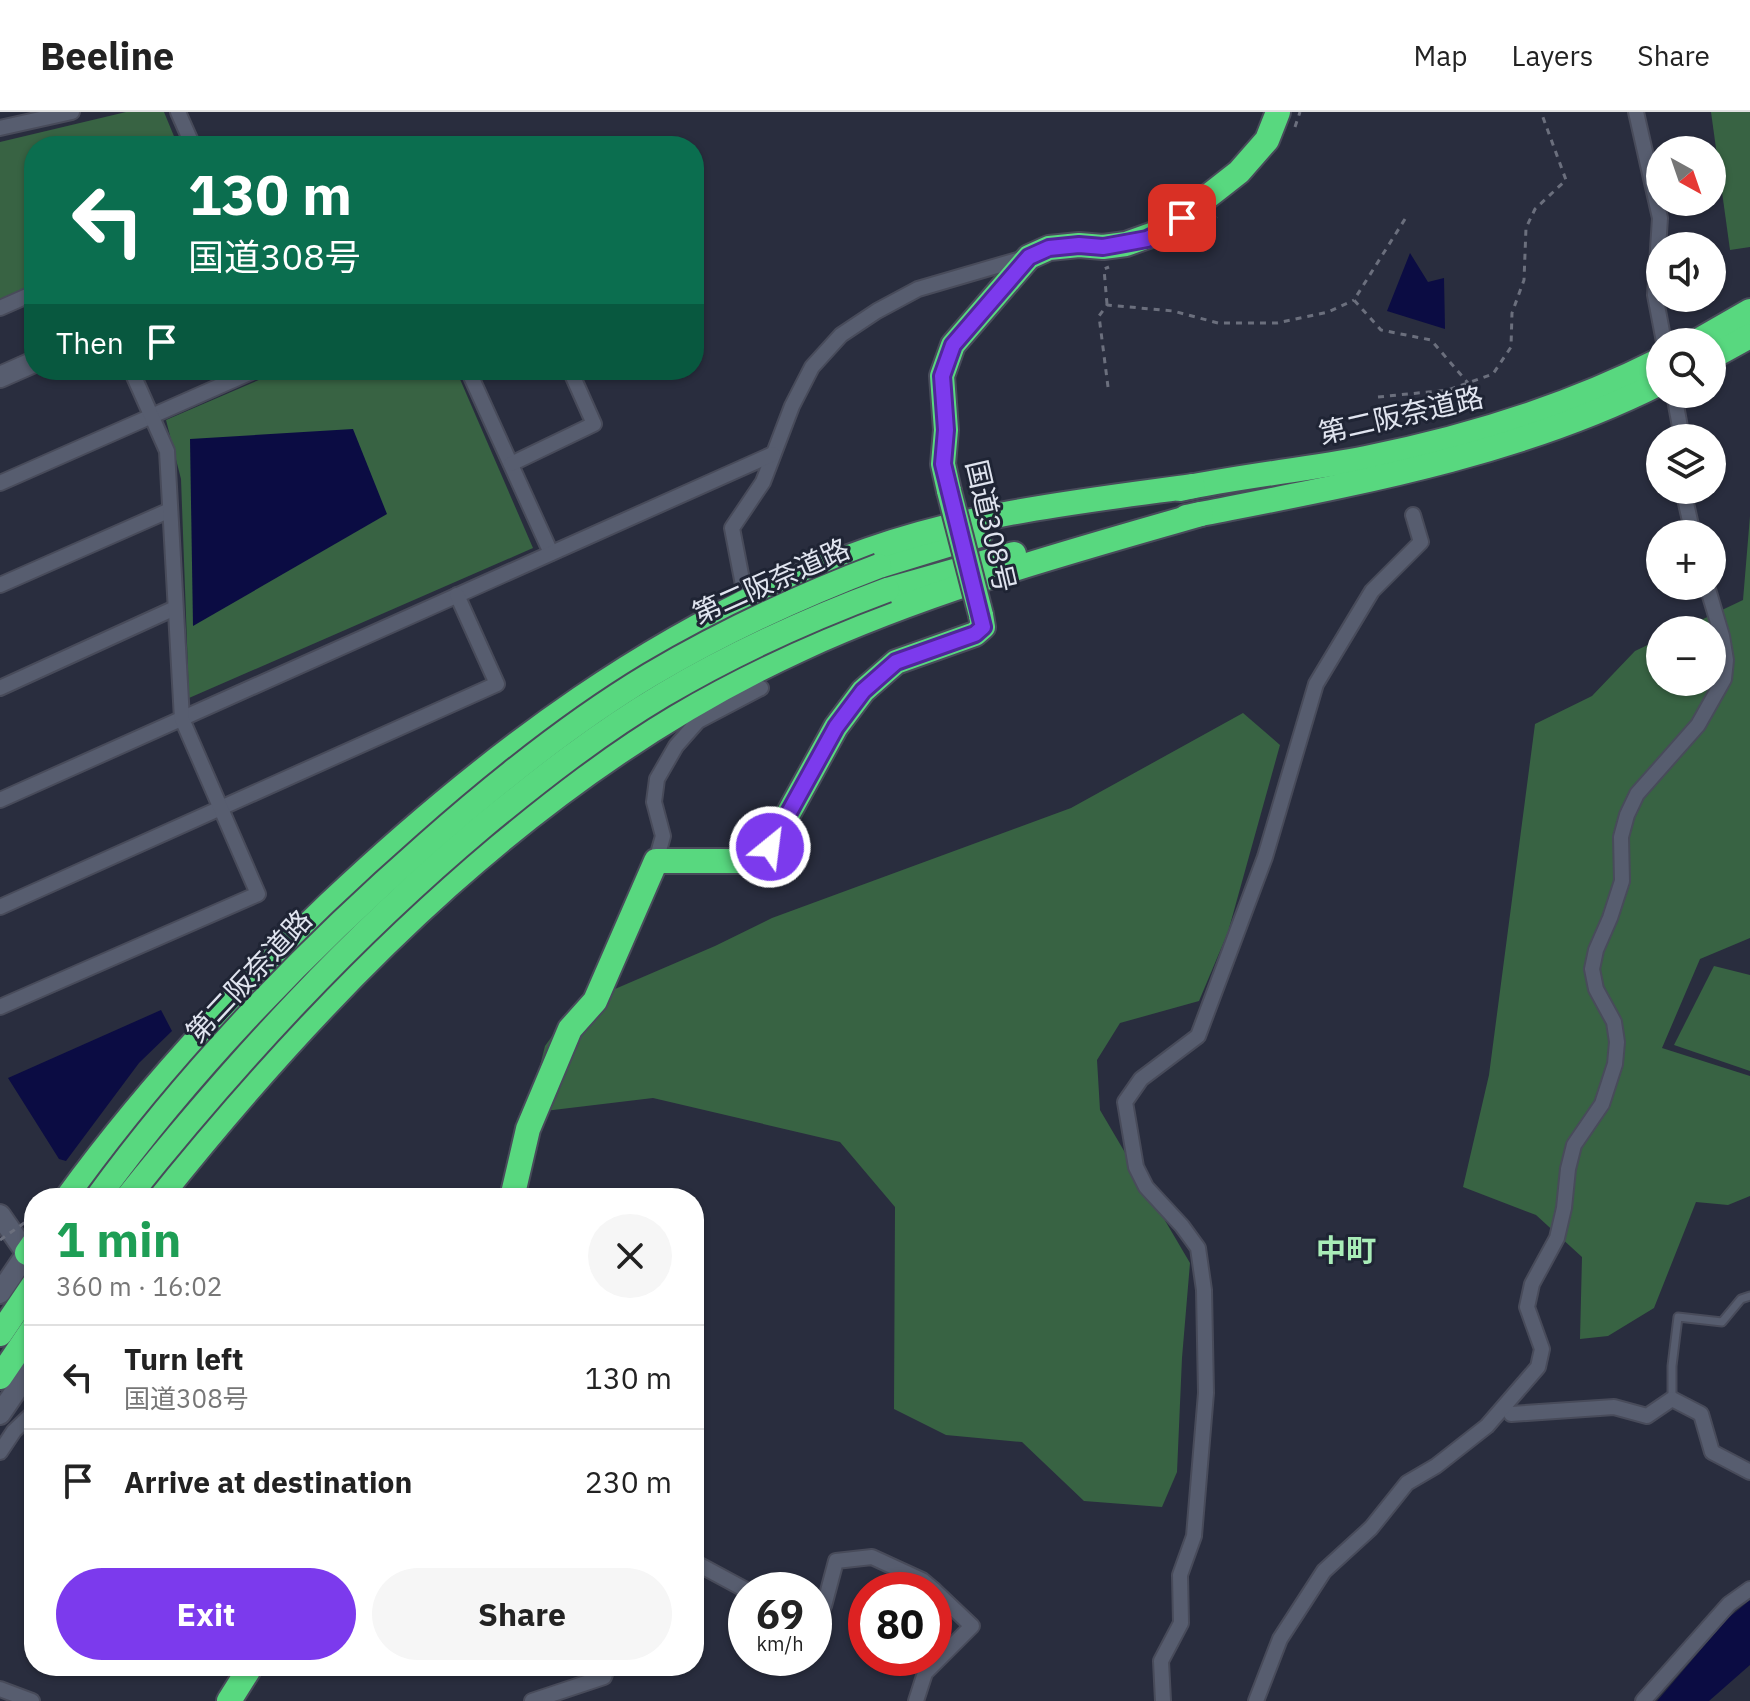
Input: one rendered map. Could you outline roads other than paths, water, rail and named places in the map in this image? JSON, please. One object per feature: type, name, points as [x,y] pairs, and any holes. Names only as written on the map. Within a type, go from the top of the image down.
[{"type":"highway","points":[[1029,257],[1049,248],[1126,244],[1165,230],[1239,172],[1267,140],[1278,112]]},
{"type":"highway","name":"国道308号","points":[[656,861],[742,861],[770,847],[836,727],[863,691],[896,662],[975,634],[983,627],[943,464],[946,430],[942,376],[953,345],[1029,257]]},
{"type":"highway","points":[[1720,328],[1750,311]]},
{"type":"highway","points":[[1726,349],[1750,336]]},
{"type":"highway","name":"第二阪奈道路","points":[[105,1188],[178,1097],[293,970],[372,892],[482,796],[582,720],[670,664],[783,605],[879,566],[975,536],[1193,486],[1366,458],[1438,441],[1583,394],[1646,366]]},
{"type":"highway","name":"第二阪奈道路","points":[[135,1188],[243,1058],[320,976],[427,875],[536,783],[617,725],[704,672],[791,629],[887,590],[982,561],[1082,537],[1443,463],[1589,414],[1646,389]]},
{"type":"highway","points":[[75,1188],[149,1092],[218,1016],[319,914],[470,780],[549,719],[636,661],[773,587],[871,549],[971,520],[1054,504],[1193,486]]},
{"type":"highway","points":[[167,1188],[277,1058],[406,926],[513,831],[631,743],[758,669],[846,629],[998,573],[1201,514]]},
{"type":"highway","points":[[514,1188],[528,1129],[570,1029],[595,1001],[656,861]]},
{"type":"highway","points":[[0,1334],[24,1299]]},
{"type":"highway","points":[[0,1377],[24,1342]]},
{"type":"highway","points":[[229,1701],[245,1676]]},
{"type":"street","points":[[0,128],[72,112]]},
{"type":"street","points":[[178,112],[189,136]]},
{"type":"street","points":[[1636,112],[1660,218],[1655,295],[1661,328]]},
{"type":"street","points":[[744,590],[732,528],[763,482],[792,406],[812,367],[841,335],[918,289],[1029,257]]},
{"type":"street","points":[[0,308],[24,297]]},
{"type":"street","points":[[0,377],[24,366]]},
{"type":"street","points":[[0,1007],[258,894],[182,719],[167,451],[136,380]]},
{"type":"street","points":[[0,483],[233,380]]},
{"type":"street","points":[[473,380],[551,553]]},
{"type":"street","points":[[511,464],[594,424],[574,380]]},
{"type":"street","points":[[0,800],[773,454]]},
{"type":"street","points":[[0,585],[170,510]]},
{"type":"street","points":[[1163,1701],[1161,1661],[1181,1623],[1180,1575],[1194,1536],[1206,1393],[1204,1290],[1198,1248],[1146,1187],[1136,1167],[1125,1102],[1141,1079],[1198,1036],[1265,857],[1316,684],[1372,591],[1421,542],[1413,515]]},
{"type":"street","points":[[0,907],[497,684],[457,595]]},
{"type":"street","points":[[1256,1701],[1280,1639],[1324,1571],[1371,1528],[1407,1483],[1436,1466],[1487,1426],[1538,1367],[1542,1349],[1527,1307],[1532,1284],[1557,1238],[1574,1145],[1602,1104],[1615,1064],[1617,1042],[1614,1022],[1596,989],[1592,969],[1622,881],[1621,837],[1637,794],[1698,725],[1724,679],[1726,660],[1711,600]]},
{"type":"street","points":[[0,688],[175,608]]},
{"type":"street","points":[[656,861],[663,836],[654,802],[657,779],[676,746],[698,721],[761,688]]},
{"type":"street","points":[[0,1216],[24,1244]]},
{"type":"street","points":[[0,1293],[24,1263]]},
{"type":"street","points":[[0,1414],[24,1379]]},
{"type":"street","points":[[1511,1414],[1614,1407],[1647,1416],[1672,1399],[1701,1414],[1712,1452],[1750,1472]]},
{"type":"street","points":[[0,1452],[24,1422]]},
{"type":"street","points":[[832,1576],[836,1561],[872,1557],[905,1572]]},
{"type":"street","points":[[704,1567],[728,1580]]},
{"type":"street","points":[[1643,1701],[1729,1604],[1750,1589]]},
{"type":"street","points":[[952,1607],[972,1626],[952,1646]]},
{"type":"street","points":[[532,1701],[604,1676]]},
{"type":"street","points":[[916,1701],[924,1676]]},
{"type":"street","points":[[0,1689],[32,1701]]},
{"type":"lane","points":[[1672,1399],[1672,1366],[1678,1317],[1722,1322],[1741,1299],[1750,1296]]},
{"type":"district","name":"中町","points":[[1346,1251]]}]
